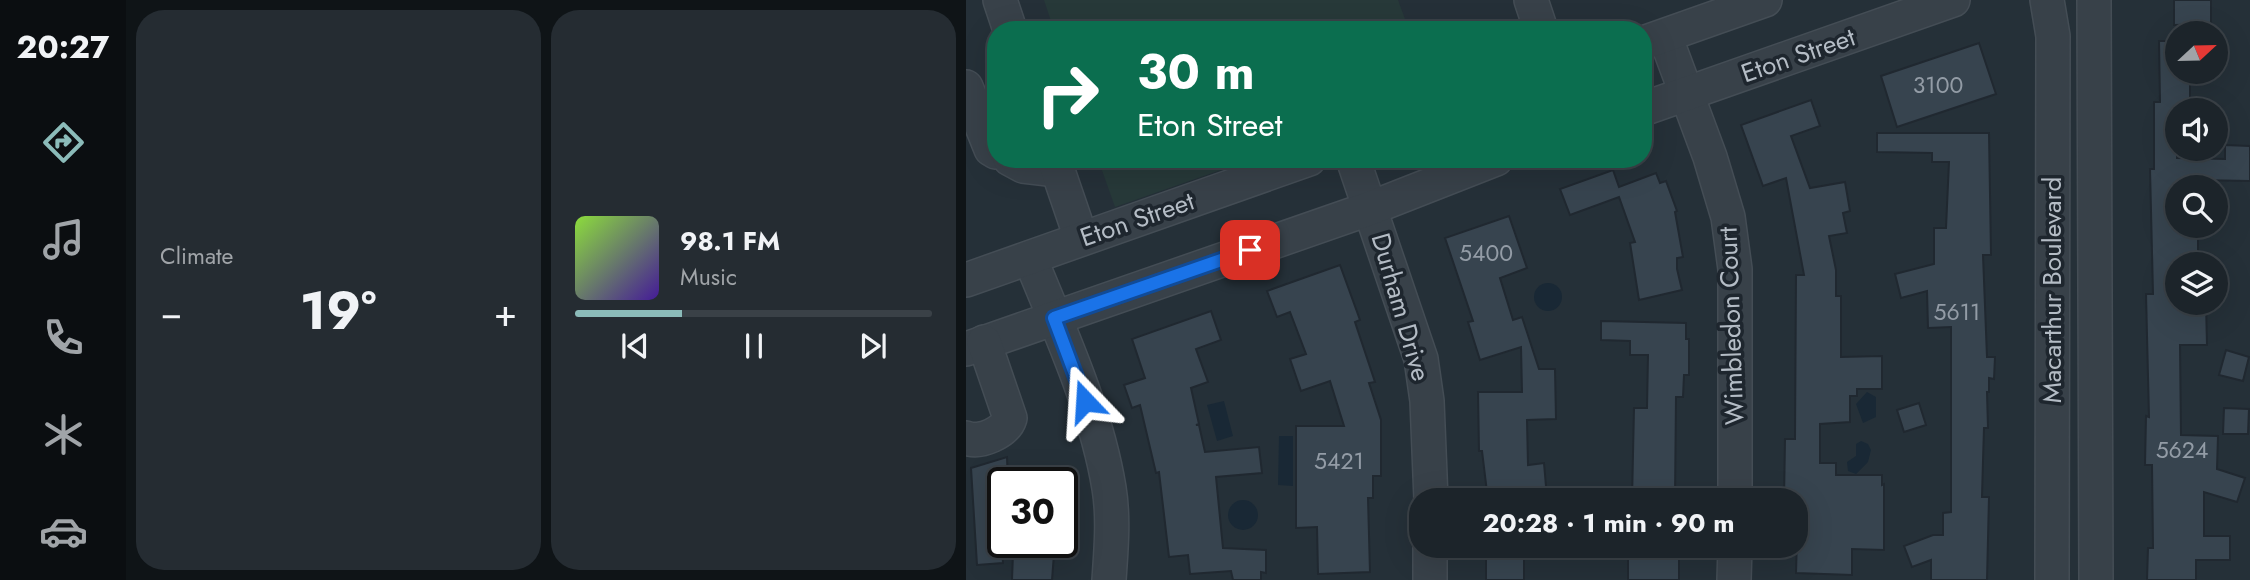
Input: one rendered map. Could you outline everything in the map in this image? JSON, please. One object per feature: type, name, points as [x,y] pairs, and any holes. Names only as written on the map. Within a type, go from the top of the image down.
[{"type":"street","points":[[1000,0],[1007,21]]},
{"type":"street","points":[[1531,0],[1538,21]]},
{"type":"street","points":[[1654,39],[1765,0]]},
{"type":"street","name":"Eton Street","points":[[1652,106],[1954,0]]},
{"type":"street","name":"Macarthur Boulevard","points":[[2047,0],[2053,36],[2052,580]]},
{"type":"street","name":"Macarthur Boulevard","points":[[2094,0],[2096,580]]},
{"type":"street","name":"Wimbledon Court","points":[[1654,39],[1687,94],[1728,217],[1735,269],[1735,488]]},
{"type":"street","points":[[966,87],[987,139]]},
{"type":"street","points":[[1056,168],[1081,239]]},
{"type":"street","name":"Eton Street","points":[[966,280],[1283,168]]},
{"type":"street","name":"Durham Drive","points":[[1356,168],[1421,359],[1427,401],[1431,488]]},
{"type":"street","points":[[966,438],[974,440],[998,432],[1005,428],[1010,418],[975,346],[1371,208],[1473,168]]},
{"type":"street","points":[[1030,258],[1089,413],[1110,489],[1109,580]]},
{"type":"street","points":[[1430,558],[1430,580]]},
{"type":"street","points":[[1734,580],[1735,558]]},
{"type":"shaded area","points":[[1044,0],[1398,0],[1406,21],[1051,21]]},
{"type":"shaded area","points":[[1101,168],[1226,168],[1115,207]]},
{"type":"water","points":[[1548,283],[1558,287],[1562,297],[1558,307],[1548,311],[1538,307],[1534,297],[1538,287]]},
{"type":"water","points":[[1867,392],[1876,397],[1876,417],[1863,423],[1856,404]]},
{"type":"water","points":[[1224,401],[1233,436],[1217,441],[1207,405]]},
{"type":"water","points":[[1279,436],[1293,436],[1293,486],[1278,485]]},
{"type":"water","points":[[1861,441],[1868,444],[1871,450],[1868,462],[1856,474],[1848,471],[1847,462],[1856,456],[1856,444]]},
{"type":"water","points":[[1243,500],[1254,504],[1258,515],[1254,526],[1243,530],[1232,526],[1228,515],[1232,504]]},
{"type":"building","points":[[2174,0],[2211,0],[2211,21],[2174,21]]},
{"type":"building","points":[[2159,41],[2165,41],[2165,84],[2190,84],[2190,98],[2165,98],[2165,161],[2228,161],[2228,145],[2250,146],[2250,181],[2228,181],[2228,175],[2165,175],[2165,238],[2198,238],[2198,252],[2165,252],[2165,315],[2206,315],[2207,345],[2180,345],[2181,435],[2218,436],[2217,469],[2245,478],[2237,502],[2204,492],[2204,536],[2230,536],[2230,560],[2196,560],[2196,580],[2147,580],[2148,548],[2153,548],[2152,465],[2145,465],[2146,416],[2149,417],[2146,294],[2153,294],[2150,169],[2154,169],[2154,102],[2160,102]]},
{"type":"building","points":[[1979,43],[1996,94],[1897,127],[1881,76]]},
{"type":"building","points":[[1811,100],[1820,126],[1791,136],[1810,188],[1845,182],[1850,211],[1843,213],[1847,233],[1829,236],[1836,270],[1836,296],[1841,296],[1841,357],[1882,356],[1882,389],[1857,389],[1857,396],[1850,396],[1850,422],[1820,424],[1820,463],[1836,463],[1836,475],[1882,475],[1882,485],[1884,484],[1884,550],[1852,549],[1852,575],[1796,573],[1796,558],[1808,558],[1808,488],[1784,488],[1785,439],[1795,439],[1796,275],[1804,275],[1786,178],[1763,186],[1741,125]]},
{"type":"building","points":[[1877,133],[1989,133],[1991,255],[1983,255],[1987,357],[1995,357],[1994,379],[1989,378],[1987,392],[1988,428],[1984,428],[1982,497],[1989,497],[1987,580],[1931,580],[1931,560],[1912,567],[1904,546],[1933,535],[1943,535],[1943,513],[1951,512],[1951,327],[1928,328],[1927,291],[1901,298],[1895,274],[1934,264],[1934,228],[1946,228],[1949,162],[1932,162],[1932,153],[1877,152]]},
{"type":"building","points":[[1613,170],[1619,187],[1656,173],[1660,183],[1666,181],[1677,211],[1675,212],[1683,257],[1677,258],[1677,269],[1682,290],[1639,300],[1630,243],[1635,242],[1619,197],[1570,215],[1560,189]]},
{"type":"building","points":[[1509,216],[1527,268],[1500,278],[1513,320],[1522,317],[1539,369],[1555,369],[1556,419],[1527,420],[1528,465],[1544,463],[1546,488],[1487,488],[1482,451],[1479,451],[1478,392],[1522,392],[1521,347],[1480,360],[1468,322],[1473,321],[1445,238]]},
{"type":"building","points":[[1340,265],[1360,320],[1355,322],[1375,382],[1369,383],[1381,420],[1381,476],[1373,476],[1373,498],[1368,498],[1370,572],[1318,574],[1317,527],[1296,528],[1296,426],[1344,426],[1330,381],[1301,391],[1290,359],[1306,354],[1290,312],[1277,317],[1267,291]]},
{"type":"building","points":[[1211,311],[1221,340],[1196,349],[1208,382],[1191,388],[1199,424],[1196,425],[1199,425],[1205,452],[1259,447],[1262,473],[1216,477],[1223,548],[1266,550],[1266,573],[1261,572],[1261,580],[1233,580],[1231,571],[1190,574],[1188,555],[1169,557],[1159,472],[1156,473],[1140,405],[1132,408],[1124,385],[1145,378],[1132,339]]},
{"type":"building","points":[[1601,321],[1686,323],[1689,375],[1684,375],[1683,397],[1676,397],[1675,488],[1632,488],[1634,408],[1647,408],[1648,355],[1630,355],[1630,341],[1601,340]]},
{"type":"building","points":[[2226,350],[2249,357],[2243,381],[2219,375]]},
{"type":"building","points":[[1919,403],[1926,425],[1904,432],[1897,410]]},
{"type":"building","points":[[2224,408],[2249,409],[2248,434],[2223,434]]},
{"type":"building","points":[[1007,457],[1007,467],[987,467],[987,558],[1003,558],[1003,563],[977,565],[971,468]]},
{"type":"building","points":[[1013,558],[1054,558],[1052,580],[1012,580]]},
{"type":"building","points":[[1486,558],[1524,558],[1524,580],[1486,580]]},
{"type":"building","points":[[1628,558],[1679,558],[1679,580],[1628,580]]},
{"type":"route","points":[[1085,401],[1054,318],[1250,250]]}]
